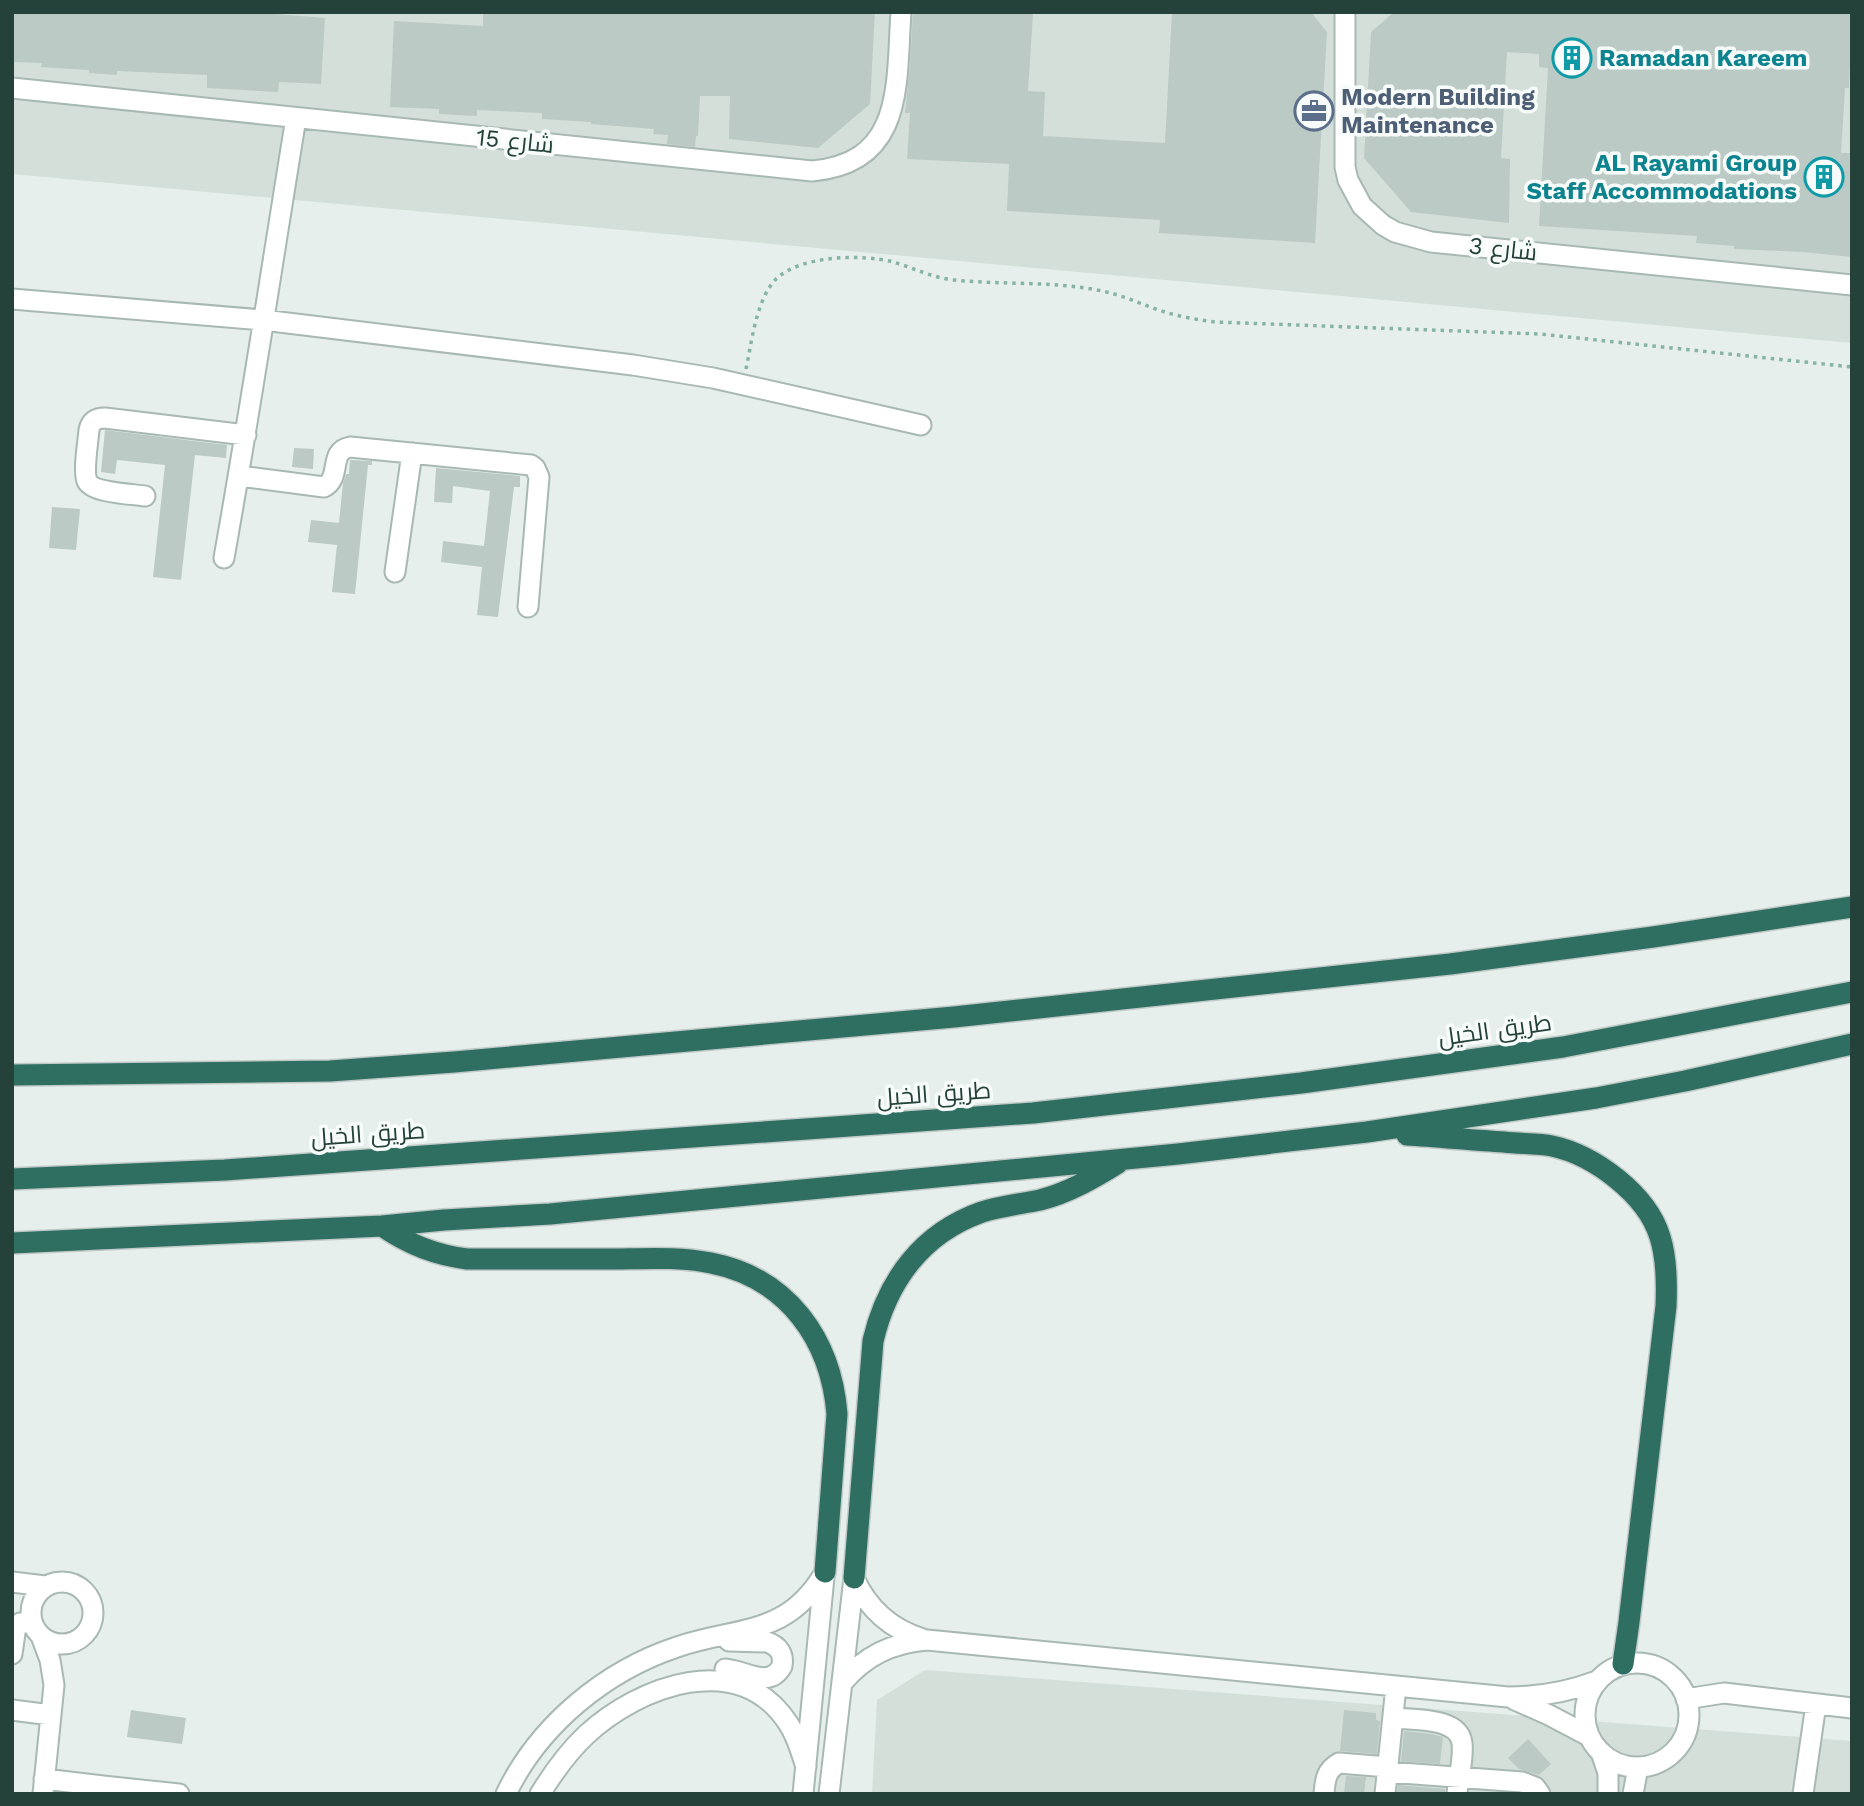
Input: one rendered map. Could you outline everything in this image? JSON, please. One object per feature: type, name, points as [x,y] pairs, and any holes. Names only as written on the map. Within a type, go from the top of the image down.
[{"type":"highway","points":[[12,1075],[330,1071],[954,1017],[1450,964],[1852,907]]},
{"type":"highway","name":"طريق الخيل","points":[[12,1179],[253,1168],[1034,1113],[1301,1083],[1563,1047],[1852,992]]},
{"type":"highway","points":[[12,1242],[382,1226],[550,1214],[1122,1160],[1367,1132],[1596,1098],[1852,1044]]},
{"type":"highway","points":[[1367,1132],[1552,1146],[1583,1156],[1624,1185],[1641,1205],[1659,1234],[1667,1276],[1665,1317],[1623,1664]]},
{"type":"highway","points":[[854,1578],[873,1341],[881,1309],[900,1273],[927,1243],[957,1223],[986,1211],[1063,1193],[1122,1160]]},
{"type":"highway","points":[[382,1226],[422,1249],[467,1259],[666,1259],[712,1263],[747,1274],[778,1294],[793,1307],[817,1339],[831,1375],[835,1395],[837,1414],[825,1572]]},
{"type":"street","name":"شارع 15","points":[[12,88],[812,171],[825,170],[838,167],[861,155],[887,125],[895,100],[901,12]]},
{"type":"street","name":"شارع 3","points":[[1345,12],[1345,167],[1354,194],[1362,206],[1377,221],[1395,232],[1431,242],[1852,285]]},
{"type":"street","points":[[224,558],[296,118]]},
{"type":"street","points":[[12,299],[263,320],[633,365],[743,384],[921,425]]},
{"type":"street","points":[[145,496],[97,489],[89,483],[86,473],[89,430],[96,419],[246,435]]},
{"type":"street","points":[[239,476],[324,487],[331,482],[338,454],[345,448],[531,465],[538,472],[539,482],[528,607]]},
{"type":"street","points":[[395,572],[412,453]]},
{"type":"street","points":[[506,1794],[534,1748],[587,1696],[651,1657],[697,1640],[759,1627],[786,1615],[808,1596],[825,1572]]},
{"type":"street","points":[[803,1794],[825,1572]]},
{"type":"street","points":[[854,1578],[861,1594],[882,1619],[911,1636],[927,1640],[1508,1697],[1554,1694],[1598,1681]]},
{"type":"street","points":[[829,1794],[854,1578]]},
{"type":"street","points":[[54,1685],[65,1660],[91,1625],[93,1618],[88,1595],[76,1584],[60,1581],[39,1591],[32,1606],[37,1629],[50,1660],[54,1685],[43,1786],[179,1794]]},
{"type":"street","points":[[12,1582],[45,1586]]},
{"type":"street","points":[[12,1654],[16,1626],[19,1623],[37,1629],[47,1640],[61,1644],[81,1637]]},
{"type":"street","points":[[666,1689],[689,1675],[702,1671],[729,1669],[762,1679],[774,1676],[782,1666],[781,1654],[773,1644],[767,1642],[697,1640]]},
{"type":"street","points":[[842,1683],[865,1660],[880,1652],[895,1645],[927,1640]]},
{"type":"street","points":[[1601,1752],[1618,1763],[1638,1767],[1651,1765],[1675,1751],[1688,1726],[1689,1712],[1686,1699],[1675,1679],[1666,1671],[1645,1663],[1623,1664],[1613,1668],[1598,1681],[1588,1697],[1585,1717],[1589,1736],[1601,1752],[1608,1773],[1608,1794]]},
{"type":"street","points":[[540,1794],[568,1754],[599,1724],[630,1704],[695,1680],[726,1681],[754,1691],[768,1700],[788,1723],[806,1767]]},
{"type":"street","points":[[1385,1794],[1396,1686]]},
{"type":"street","points":[[1686,1699],[1724,1693],[1852,1708]]},
{"type":"street","points":[[1508,1697],[1589,1736]]},
{"type":"street","points":[[1803,1794],[1816,1704]]},
{"type":"street","points":[[12,1710],[51,1715]]},
{"type":"street","points":[[1393,1718],[1442,1723],[1455,1729],[1462,1740],[1457,1785]]},
{"type":"street","points":[[1324,1794],[1326,1775],[1339,1763],[1388,1769],[1457,1785],[1522,1782],[1535,1787],[1540,1794]]},
{"type":"street","points":[[1633,1794],[1638,1767]]},
{"type":"path","points":[[743,384],[767,290],[777,278],[791,269],[848,258],[890,261],[952,280],[1100,290],[1167,312],[1215,322],[1540,334],[1852,367]]},
{"type":"shaded area","points":[[12,12],[1852,12],[1852,343],[12,174]]},
{"type":"shaded area","points":[[925,1670],[1852,1741],[1852,1794],[872,1794],[877,1700]]},
{"type":"building","points":[[12,12],[252,12],[325,18],[321,84],[279,82],[278,92],[207,88],[207,75],[117,71],[117,75],[41,67],[42,63],[12,62]]},
{"type":"building","points":[[483,12],[875,12],[870,104],[818,148],[729,139],[730,96],[700,96],[695,147],[667,144],[668,135],[653,134],[654,129],[542,119],[542,113],[477,110],[477,116],[439,114],[439,109],[390,107],[394,21],[483,26]]},
{"type":"building","points":[[913,12],[1033,14],[1028,91],[1045,92],[1043,136],[1165,143],[1172,12],[1311,12],[1327,32],[1315,243],[1159,233],[1160,220],[1007,211],[1009,164],[907,159],[910,113],[905,113]]},
{"type":"building","points":[[1394,12],[1852,12],[1849,88],[1845,88],[1841,153],[1852,153],[1852,257],[1734,249],[1734,246],[1696,243],[1697,236],[1539,226],[1548,68],[1539,67],[1539,54],[1507,52],[1501,158],[1510,159],[1509,223],[1411,212],[1364,158],[1371,32]]},
{"type":"building","points":[[105,430],[227,445],[226,458],[195,455],[181,580],[153,577],[165,465],[117,460],[115,474],[101,472]]},
{"type":"building","points":[[294,448],[314,449],[313,469],[292,467]]},
{"type":"building","points":[[350,460],[372,461],[372,465],[368,465],[355,594],[332,592],[337,545],[308,542],[311,520],[339,523],[343,483],[346,474],[349,474]]},
{"type":"building","points":[[436,468],[520,476],[520,487],[514,487],[498,617],[477,615],[482,567],[441,562],[443,541],[484,546],[490,491],[453,486],[452,503],[434,502]]},
{"type":"building","points":[[52,507],[80,509],[76,550],[49,548]]},
{"type":"building","points":[[131,1710],[186,1718],[182,1744],[127,1737]]},
{"type":"building","points":[[1344,1710],[1376,1713],[1376,1720],[1380,1721],[1377,1754],[1340,1751]]},
{"type":"building","points":[[1404,1731],[1443,1737],[1440,1764],[1401,1761]]},
{"type":"building","points":[[1528,1739],[1551,1764],[1539,1775],[1519,1769],[1508,1758]]},
{"type":"building","points":[[1346,1776],[1366,1777],[1364,1794],[1344,1794]]},
{"type":"building","points":[[1398,1785],[1445,1789],[1445,1794],[1397,1794]]},
{"type":"place","name":"Ramadan Kareem","points":[[1572,58]]},
{"type":"place","name":"Modern Building Maintenance","points":[[1314,111]]},
{"type":"place","name":"AL Rayami Group Staff Accommodations","points":[[1824,177]]}]
